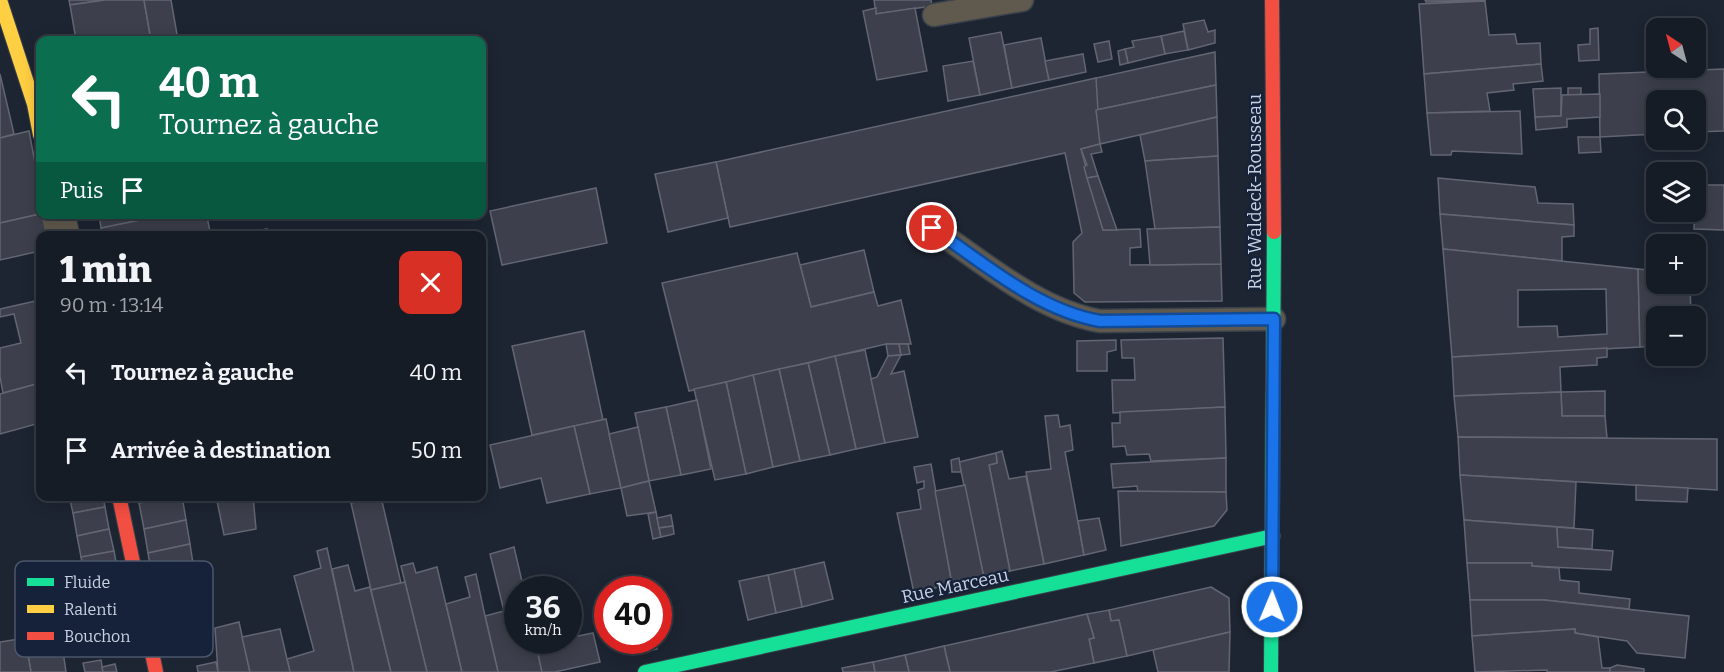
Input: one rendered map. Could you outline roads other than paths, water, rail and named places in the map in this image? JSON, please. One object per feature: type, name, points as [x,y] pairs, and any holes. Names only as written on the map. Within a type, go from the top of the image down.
[{"type":"street","points":[[0,0],[36,114]]},
{"type":"street","name":"Rue Waldeck-Rousseau","points":[[1271,672],[1274,319],[1272,0]]},
{"type":"street","points":[[120,501],[133,561]]},
{"type":"street","name":"Rue Marceau","points":[[645,672],[1273,536]]},
{"type":"street","points":[[153,657],[156,672]]},
{"type":"lane","points":[[934,15],[1022,0]]},
{"type":"lane","points":[[932,228],[1042,302],[1080,317],[1100,321],[1274,319]]}]
